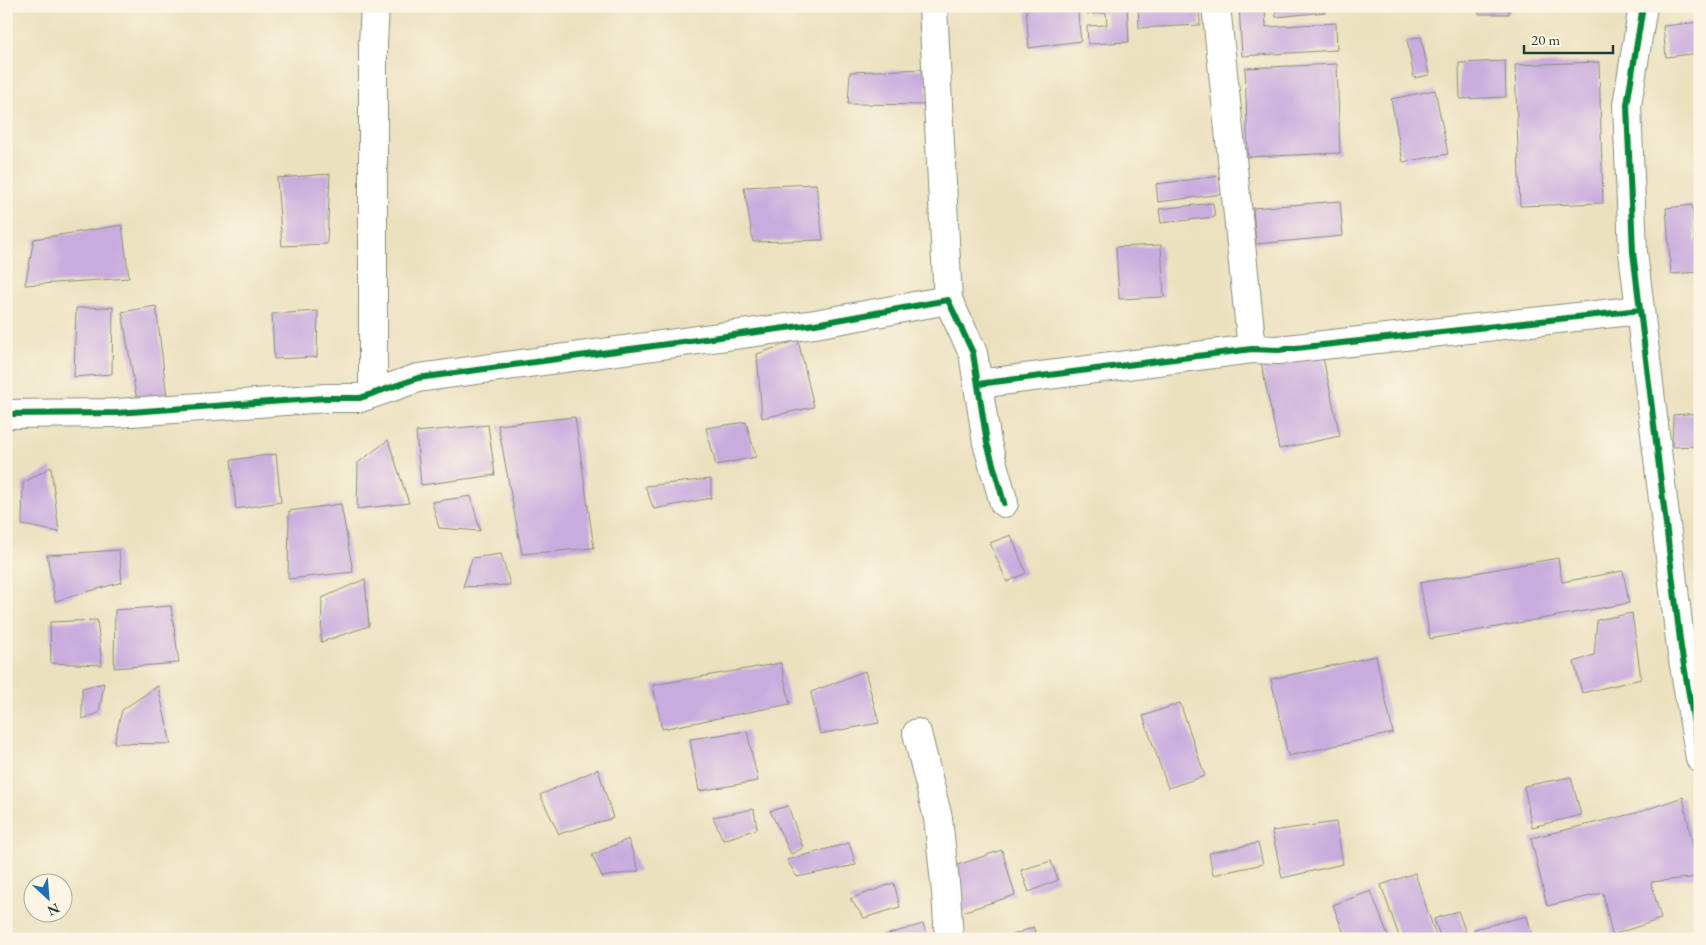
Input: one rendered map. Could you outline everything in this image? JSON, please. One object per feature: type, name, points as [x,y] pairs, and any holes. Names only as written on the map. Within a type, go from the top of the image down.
[{"type":"street","points":[[373,393],[373,44],[376,6]]},
{"type":"street","points":[[933,6],[948,300],[973,353],[987,443],[1004,503]]},
{"type":"street","points":[[1216,6],[1252,349]]},
{"type":"street","points":[[1643,6],[1627,105],[1633,252],[1681,648],[1700,758]]},
{"type":"street","points":[[6,414],[117,413],[316,398],[360,398],[418,378],[815,324],[948,300]]},
{"type":"street","points":[[978,384],[1252,349],[1278,350],[1640,310]]},
{"type":"street","points":[[916,733],[938,818],[949,939]]},
{"type":"building","points":[[1026,6],[1077,6],[1081,41],[1029,48]]},
{"type":"building","points":[[1087,6],[1127,6],[1129,42],[1088,44],[1087,26],[1107,25],[1106,13],[1087,14]]},
{"type":"building","points":[[1138,6],[1199,6],[1200,25],[1139,28]]},
{"type":"building","points":[[1239,6],[1265,6],[1266,27],[1336,23],[1337,50],[1242,56]]},
{"type":"building","points":[[1275,6],[1326,6],[1326,12],[1276,17]]},
{"type":"building","points":[[1479,6],[1509,6],[1509,14],[1479,14]]},
{"type":"building","points":[[1700,22],[1700,53],[1666,57],[1663,26]]},
{"type":"building","points":[[1421,37],[1429,75],[1414,78],[1407,39]]},
{"type":"building","points":[[1505,61],[1506,97],[1460,99],[1459,63]]},
{"type":"building","points":[[1599,62],[1603,203],[1520,206],[1515,65]]},
{"type":"building","points":[[1337,64],[1340,153],[1248,157],[1245,68]]},
{"type":"building","points":[[926,69],[928,105],[848,104],[850,72]]},
{"type":"building","points":[[1435,90],[1448,154],[1403,162],[1391,99]]},
{"type":"building","points":[[330,174],[327,244],[282,246],[277,178]]},
{"type":"building","points":[[1220,176],[1222,194],[1158,202],[1156,184]]},
{"type":"building","points":[[816,184],[823,240],[753,242],[744,187]]},
{"type":"building","points":[[1340,201],[1343,236],[1256,244],[1253,208]]},
{"type":"building","points":[[1213,203],[1215,217],[1161,223],[1159,209]]},
{"type":"building","points":[[1692,205],[1695,242],[1700,242],[1700,272],[1671,274],[1666,208]]},
{"type":"building","points":[[122,225],[129,278],[25,285],[34,239]]},
{"type":"building","points":[[1161,245],[1164,297],[1119,299],[1116,247]]},
{"type":"building","points":[[156,306],[167,397],[137,401],[122,312]]},
{"type":"building","points":[[113,307],[112,374],[74,377],[76,308]]},
{"type":"building","points":[[318,311],[317,357],[274,359],[272,314]]},
{"type":"building","points":[[798,340],[814,407],[762,418],[757,354]]},
{"type":"building","points":[[1321,349],[1340,436],[1279,449],[1261,362]]},
{"type":"building","points":[[1700,413],[1700,446],[1672,447],[1673,415]]},
{"type":"building","points":[[575,417],[594,548],[522,554],[498,425]]},
{"type":"building","points":[[746,422],[756,457],[716,465],[706,428]]},
{"type":"building","points":[[488,425],[495,475],[421,485],[416,432]]},
{"type":"building","points":[[388,440],[409,503],[357,509],[358,463]]},
{"type":"building","points":[[276,454],[281,502],[236,509],[231,460]]},
{"type":"building","points":[[51,467],[59,532],[22,525],[23,483]]},
{"type":"building","points":[[711,479],[711,498],[654,509],[645,486]]},
{"type":"building","points":[[471,496],[480,531],[439,528],[432,502]]},
{"type":"building","points":[[341,504],[353,572],[288,579],[289,511]]},
{"type":"building","points":[[1011,535],[1026,573],[1007,582],[990,543]]},
{"type":"building","points":[[119,550],[122,582],[55,601],[47,555]]},
{"type":"building","points":[[501,554],[510,585],[463,587],[472,558]]},
{"type":"building","points":[[1558,558],[1562,582],[1623,571],[1629,603],[1430,639],[1420,583]]},
{"type":"building","points":[[365,579],[369,626],[321,642],[322,598]]},
{"type":"building","points":[[171,606],[179,663],[114,668],[115,610]]},
{"type":"building","points":[[1632,613],[1641,679],[1582,693],[1574,662],[1594,655],[1597,620]]},
{"type":"building","points":[[97,620],[102,665],[51,663],[50,622]]},
{"type":"building","points":[[1376,656],[1393,733],[1288,756],[1271,679]]},
{"type":"building","points":[[781,663],[790,704],[662,729],[653,685]]},
{"type":"building","points":[[865,671],[879,723],[820,734],[811,692]]},
{"type":"building","points":[[104,683],[99,713],[82,719],[82,688]]},
{"type":"building","points":[[158,686],[171,744],[114,743],[122,710]]},
{"type":"building","points":[[1180,703],[1205,776],[1168,788],[1143,716]]},
{"type":"building","points":[[747,731],[758,781],[699,791],[690,739]]},
{"type":"building","points":[[598,769],[613,818],[559,834],[540,795]]},
{"type":"building","points":[[1571,777],[1581,815],[1532,827],[1524,786]]},
{"type":"building","points":[[1683,797],[1699,877],[1651,882],[1661,919],[1612,935],[1603,893],[1547,906],[1531,838],[1636,813]]},
{"type":"building","points":[[788,806],[803,848],[791,854],[770,811]]},
{"type":"building","points":[[754,809],[757,829],[723,840],[713,817]]},
{"type":"building","points":[[1336,822],[1343,864],[1282,878],[1272,831]]},
{"type":"building","points":[[628,839],[639,871],[602,877],[592,855]]},
{"type":"building","points":[[849,843],[856,865],[797,877],[787,860]]},
{"type":"building","points":[[1258,843],[1263,864],[1213,875],[1209,853]]},
{"type":"building","points":[[1002,850],[1015,895],[959,913],[946,869]]},
{"type":"building","points":[[1051,861],[1058,880],[1029,892],[1021,870]]},
{"type":"building","points":[[1415,873],[1437,939],[1400,939],[1381,885]]},
{"type":"building","points":[[894,883],[900,907],[864,918],[850,899]]},
{"type":"building","points":[[1371,891],[1389,939],[1346,939],[1333,905]]},
{"type":"building","points":[[1458,911],[1468,939],[1441,939],[1434,919]]},
{"type":"building","points":[[1527,916],[1533,939],[1476,939],[1474,929]]},
{"type":"building","points":[[923,924],[928,939],[875,939],[875,938]]},
{"type":"building","points":[[1033,927],[1038,939],[1003,939]]},
{"type":"cycle path","points":[[1643,6],[1627,105],[1633,252],[1681,648],[1700,758]]},
{"type":"cycle path","points":[[6,414],[117,413],[326,398],[360,398],[418,378],[815,324],[948,300],[973,353],[987,443],[1004,503]]},
{"type":"cycle path","points":[[978,384],[1252,349],[1278,350],[1640,310]]}]
